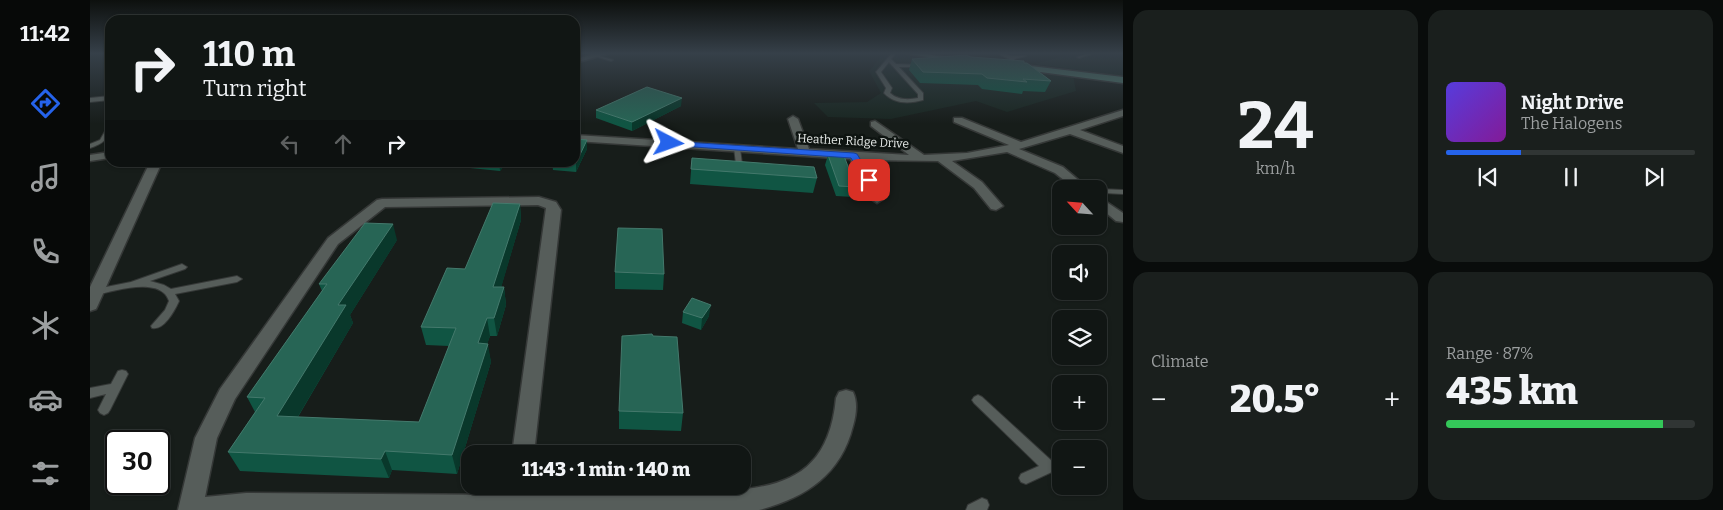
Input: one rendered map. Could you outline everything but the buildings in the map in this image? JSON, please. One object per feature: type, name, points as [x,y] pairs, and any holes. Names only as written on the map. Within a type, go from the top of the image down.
[{"type":"street","points":[[1102,77],[1123,80]]},
{"type":"street","name":"Heather Ridge Drive","points":[[580,138],[854,156],[941,158],[967,156],[1020,145],[1122,113]]},
{"type":"street","points":[[793,119],[805,152]]},
{"type":"street","points":[[958,120],[1020,145]]},
{"type":"street","points":[[875,124],[921,158]]},
{"type":"street","points":[[1069,130],[1123,150]]},
{"type":"street","points":[[1007,148],[1059,170],[1072,180]]},
{"type":"street","points":[[90,158],[105,156]]},
{"type":"street","points":[[854,156],[876,192],[877,199]]},
{"type":"street","points":[[941,158],[978,185],[996,206]]},
{"type":"street","points":[[93,299],[154,167]]},
{"type":"street","points":[[524,445],[554,210],[551,205],[538,201],[382,202],[333,241],[227,395],[206,438],[190,510],[246,504],[518,496],[646,507],[754,500],[779,494],[802,483],[820,469],[833,453],[842,435],[846,417],[846,398]]},
{"type":"street","points":[[1108,204],[1121,218]]},
{"type":"lane","points":[[881,77],[889,88],[888,95],[909,101],[921,99],[921,94],[906,77]]},
{"type":"lane","points":[[90,100],[105,98]]},
{"type":"lane","points":[[652,142],[664,132]]},
{"type":"lane","points":[[90,146],[102,141],[105,136]]},
{"type":"lane","points":[[737,148],[739,164]]},
{"type":"lane","points":[[1108,195],[1123,192]]},
{"type":"lane","points":[[93,299],[132,285],[145,278],[182,267]]},
{"type":"lane","points":[[132,285],[164,287],[172,292],[237,279]]},
{"type":"lane","points":[[156,326],[169,312],[174,300],[172,292]]},
{"type":"lane","points":[[104,410],[122,374]]},
{"type":"lane","points":[[90,394],[115,388]]},
{"type":"lane","points":[[978,400],[1049,467],[1026,478]]},
{"type":"shaded area","points":[[872,77],[1073,77],[1076,91],[1007,112],[976,101],[891,119],[828,117],[814,103],[867,102],[881,93]]},
{"type":"route","points":[[669,143],[854,156],[869,180]]}]
